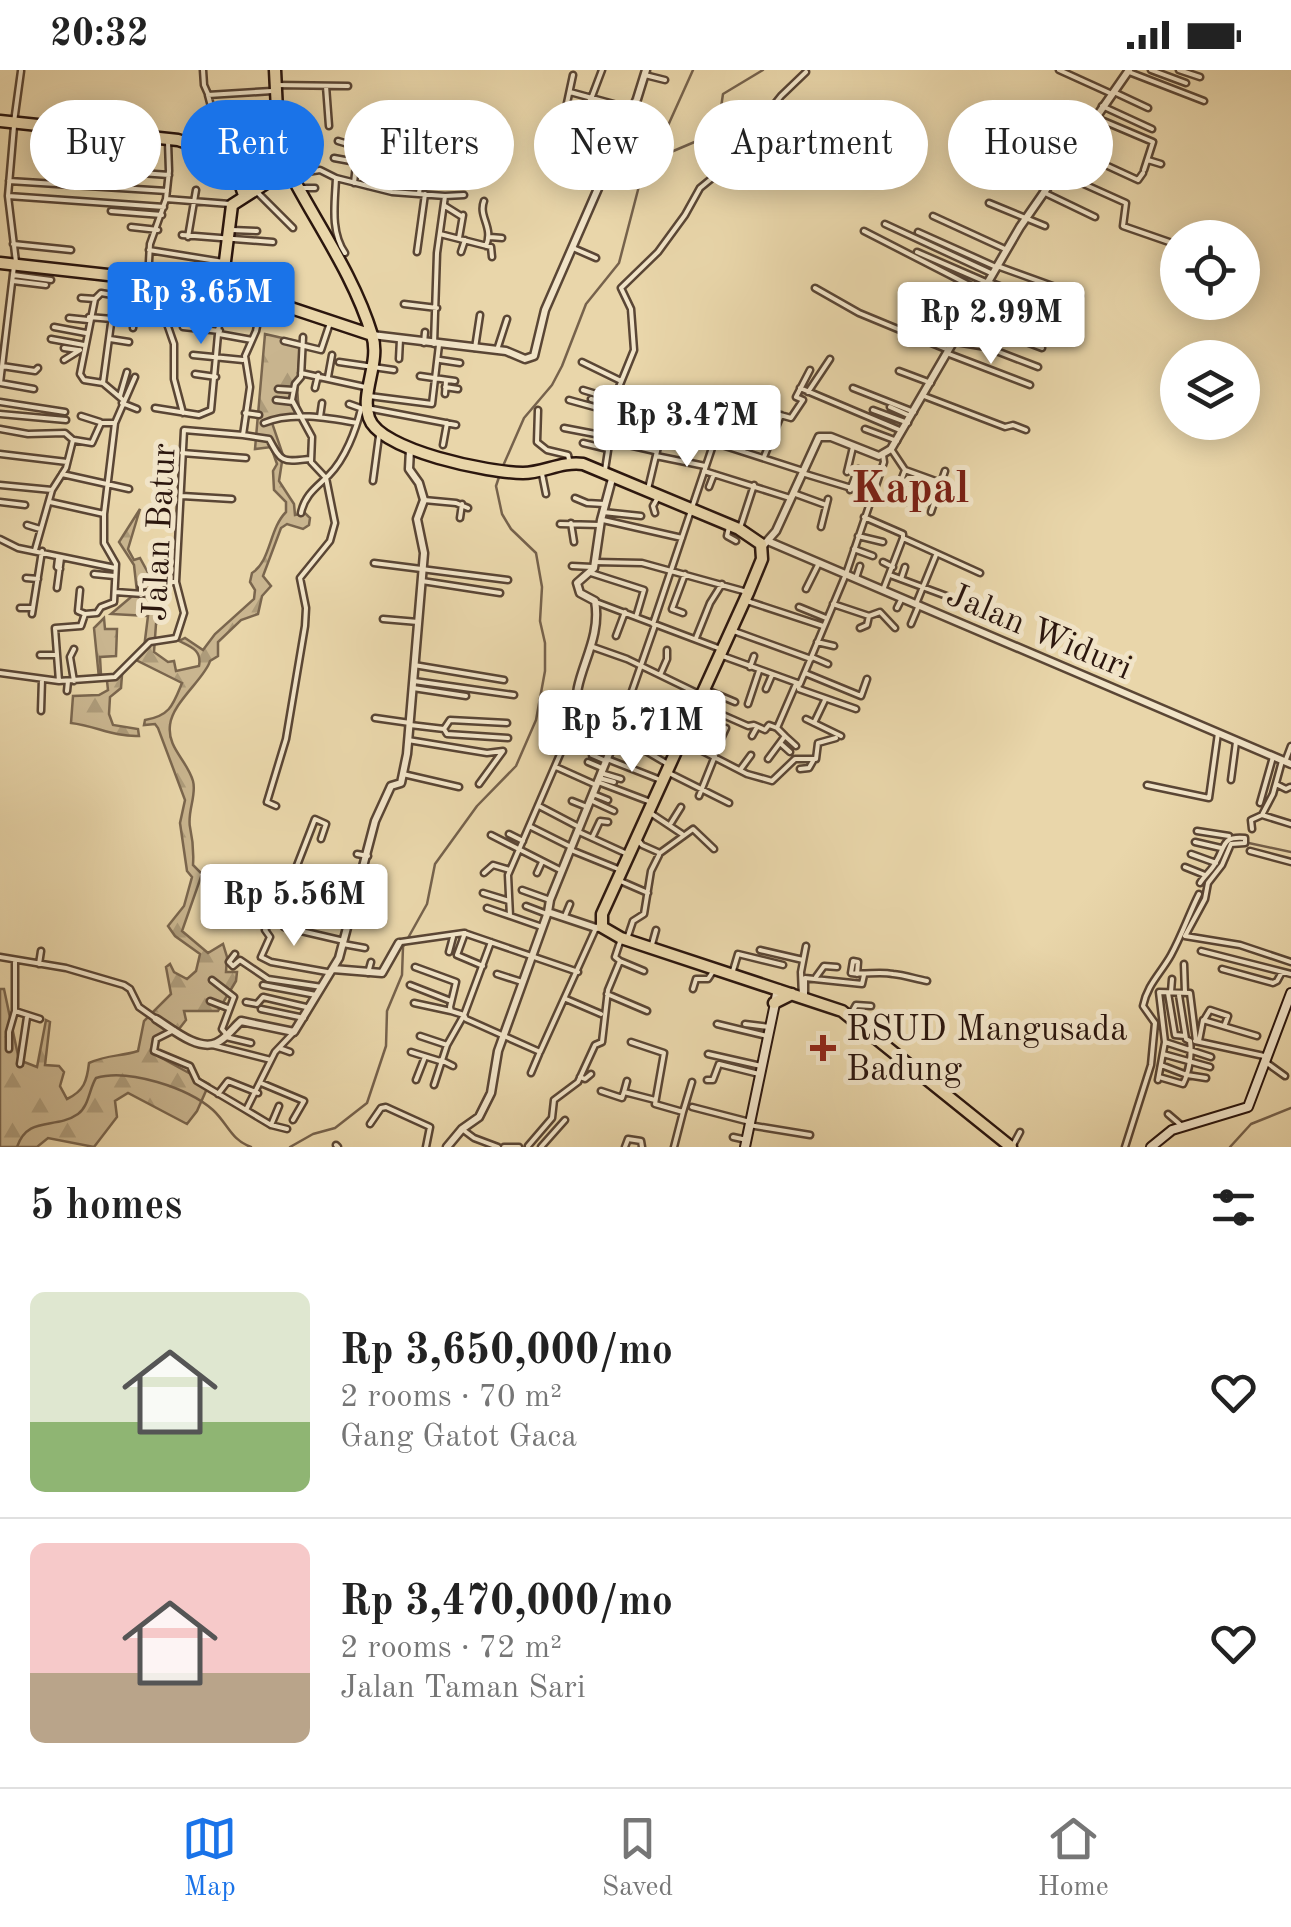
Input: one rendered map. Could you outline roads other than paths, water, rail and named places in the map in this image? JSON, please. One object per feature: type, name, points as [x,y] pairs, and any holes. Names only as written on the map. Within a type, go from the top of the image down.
[{"type":"highway","points":[[275,70],[277,100]]},
{"type":"highway","points":[[0,123],[181,144]]},
{"type":"highway","points":[[224,274],[232,204],[254,190]]},
{"type":"highway","points":[[299,190],[343,265],[368,322],[373,368],[367,402],[370,421],[379,432],[410,448],[485,468],[542,471],[570,464],[609,473],[766,544],[599,928],[850,1016],[1012,1147]]},
{"type":"highway","points":[[0,263],[14,272],[174,282],[224,274],[263,298],[372,336]]},
{"type":"highway","points":[[357,328],[364,328],[368,322]]},
{"type":"highway","points":[[774,1004],[800,996]]},
{"type":"main road","points":[[746,1144],[778,989]]},
{"type":"main road","points":[[1151,1147],[1182,1126],[1246,1108],[1290,998]]},
{"type":"street","points":[[203,70],[209,100]]},
{"type":"street","points":[[570,92],[593,100],[602,70]]},
{"type":"street","points":[[1059,70],[1148,108]]},
{"type":"street","points":[[1151,70],[1186,83]]},
{"type":"street","points":[[1180,70],[1200,77]]},
{"type":"street","points":[[21,71],[8,181],[14,272],[0,383],[34,390]]},
{"type":"street","points":[[1107,100],[1128,71],[1204,101]]},
{"type":"street","points":[[635,100],[645,72],[665,80]]},
{"type":"street","points":[[806,72],[781,96],[722,170],[700,188],[658,252],[621,288],[629,302],[633,355],[618,388],[596,560],[591,572],[577,585],[580,593],[595,602],[696,639],[825,700],[856,709]]},
{"type":"street","points":[[568,100],[573,74]]},
{"type":"street","points":[[326,86],[329,126]]},
{"type":"street","points":[[208,95],[348,86]]},
{"type":"street","points":[[1113,111],[1152,129]]},
{"type":"street","points":[[1113,125],[1153,142],[1138,180],[1113,169]]},
{"type":"street","points":[[148,279],[149,250],[166,198],[168,140]]},
{"type":"street","points":[[338,141],[344,143]]},
{"type":"street","points":[[334,158],[344,160]]},
{"type":"street","points":[[1148,160],[1161,164]]},
{"type":"street","points":[[324,172],[344,180]]},
{"type":"street","points":[[161,174],[169,175]]},
{"type":"street","points":[[336,178],[334,219],[344,252]]},
{"type":"street","points":[[8,181],[166,191]]},
{"type":"street","points":[[196,190],[185,236],[256,231]]},
{"type":"street","points":[[395,190],[464,195]]},
{"type":"street","points":[[417,252],[422,190]]},
{"type":"street","points":[[372,336],[471,344],[532,358],[545,310],[597,190]]},
{"type":"street","points":[[1097,190],[1126,203],[1123,226],[1160,239]]},
{"type":"street","points":[[250,192],[293,228]]},
{"type":"street","points":[[768,759],[780,743],[796,684],[805,673],[846,574],[887,455],[1006,250],[1043,192],[1095,217]]},
{"type":"street","points":[[8,196],[164,207]]},
{"type":"street","points":[[349,404],[395,400],[432,404],[445,196]]},
{"type":"street","points":[[166,198],[232,204]]},
{"type":"street","points":[[484,201],[481,212],[490,236],[485,245]]},
{"type":"street","points":[[989,202],[1044,226]]},
{"type":"street","points":[[444,206],[462,217],[461,252]]},
{"type":"street","points":[[112,212],[162,216]]},
{"type":"street","points":[[933,216],[1006,250]]},
{"type":"street","points":[[885,224],[993,274]]},
{"type":"street","points":[[131,227],[158,230]]},
{"type":"street","points":[[864,231],[983,292]]},
{"type":"street","points":[[918,232],[1046,304]]},
{"type":"street","points":[[226,234],[272,242]]},
{"type":"street","points":[[440,234],[485,245],[492,249],[492,257]]},
{"type":"street","points":[[490,236],[502,238]]},
{"type":"street","points":[[14,244],[71,250]]},
{"type":"street","points":[[572,248],[596,258]]},
{"type":"street","points":[[149,250],[224,274],[254,277]]},
{"type":"street","points":[[916,252],[1074,291],[1080,296]]},
{"type":"street","points":[[14,272],[51,280]]},
{"type":"street","points":[[14,272],[46,285]]},
{"type":"street","points":[[155,408],[184,414],[211,410],[224,274]]},
{"type":"street","points":[[103,383],[118,276]]},
{"type":"street","points":[[172,308],[174,282]]},
{"type":"street","points":[[815,288],[859,313],[1030,385]]},
{"type":"street","points":[[954,290],[1012,320]]},
{"type":"street","points":[[137,409],[103,383],[84,380],[80,374],[82,348],[95,299],[101,293],[147,302]]},
{"type":"street","points":[[81,298],[95,299]]},
{"type":"street","points":[[263,298],[244,360],[250,383],[243,435],[269,439],[278,458],[310,460],[326,478],[334,508],[330,541],[300,578],[305,626],[280,769],[268,792],[267,802],[276,806]]},
{"type":"street","points":[[404,304],[437,308]]},
{"type":"street","points":[[416,315],[417,306]]},
{"type":"street","points":[[187,309],[258,322]]},
{"type":"street","points":[[113,312],[134,317],[132,328]]},
{"type":"street","points":[[80,315],[112,320]]},
{"type":"street","points":[[471,344],[480,315]]},
{"type":"street","points":[[69,318],[89,317]]},
{"type":"street","points":[[164,318],[174,344],[174,379],[184,414]]},
{"type":"street","points":[[497,350],[506,319]]},
{"type":"street","points":[[968,320],[1042,348]]},
{"type":"street","points":[[284,341],[321,350],[330,321]]},
{"type":"street","points":[[54,326],[86,333]]},
{"type":"street","points":[[183,327],[252,340]]},
{"type":"street","points":[[424,342],[425,332]]},
{"type":"street","points":[[303,337],[301,373],[293,402],[313,441],[310,460]]},
{"type":"street","points":[[110,339],[129,342]]},
{"type":"street","points":[[399,359],[400,339]]},
{"type":"street","points":[[52,340],[82,348]]},
{"type":"street","points":[[956,342],[986,347],[1038,367]]},
{"type":"street","points":[[64,348],[82,348]]},
{"type":"street","points":[[64,360],[82,348]]},
{"type":"street","points":[[328,378],[332,355]]},
{"type":"street","points":[[193,356],[244,360]]},
{"type":"street","points":[[808,392],[830,359]]},
{"type":"street","points":[[437,360],[460,362]]},
{"type":"street","points":[[339,362],[394,370]]},
{"type":"street","points":[[582,362],[621,381]]},
{"type":"street","points":[[2,366],[35,371],[38,368]]},
{"type":"street","points":[[766,410],[791,418],[802,400],[796,397],[810,370]]},
{"type":"street","points":[[900,371],[931,384]]},
{"type":"street","points":[[80,590],[78,611],[85,614],[96,613],[113,603],[115,568],[104,543],[104,514],[115,423],[127,372]]},
{"type":"street","points":[[301,373],[328,378],[367,402],[456,425]]},
{"type":"street","points":[[72,379],[80,374]]},
{"type":"street","points":[[195,374],[216,378]]},
{"type":"street","points":[[315,388],[318,375]]},
{"type":"street","points":[[420,376],[458,388]]},
{"type":"street","points":[[122,399],[134,377]]},
{"type":"street","points":[[82,388],[84,380]]},
{"type":"street","points":[[445,387],[455,381]]},
{"type":"street","points":[[618,388],[638,394]]},
{"type":"street","points":[[800,388],[909,421]]},
{"type":"street","points":[[854,388],[909,421]]},
{"type":"street","points":[[395,400],[398,389]]},
{"type":"street","points":[[278,390],[295,390]]},
{"type":"street","points":[[583,390],[633,417],[871,494]]},
{"type":"street","points":[[924,396],[1005,427],[1026,430]]},
{"type":"street","points":[[647,421],[656,397],[664,398]]},
{"type":"street","points":[[590,399],[615,405]]},
{"type":"street","points":[[276,400],[293,402]]},
{"type":"street","points":[[570,400],[581,406],[615,405]]},
{"type":"street","points":[[0,402],[65,412]]},
{"type":"street","points":[[301,513],[305,499],[326,478],[367,402]]},
{"type":"street","points":[[320,417],[322,403]]},
{"type":"street","points":[[448,1147],[462,1129],[479,1117],[494,1084],[503,1036],[560,871],[641,667],[724,404]]},
{"type":"street","points":[[890,407],[909,421]]},
{"type":"street","points":[[538,410],[537,442],[546,450],[568,456],[570,464]]},
{"type":"street","points":[[873,410],[909,421]]},
{"type":"street","points":[[655,513],[656,454],[670,412]]},
{"type":"street","points":[[246,413],[260,415]]},
{"type":"street","points":[[0,414],[66,420]]},
{"type":"street","points":[[764,457],[781,415]]},
{"type":"street","points":[[81,416],[115,423]]},
{"type":"street","points":[[264,423],[277,418],[320,417],[357,423]]},
{"type":"street","points":[[630,426],[633,417]]},
{"type":"street","points":[[706,420],[718,424]]},
{"type":"street","points":[[0,429],[28,434],[65,433],[73,440],[92,443],[101,423]]},
{"type":"street","points":[[443,445],[448,423]]},
{"type":"street","points":[[564,428],[754,486],[827,502],[821,527]]},
{"type":"street","points":[[865,428],[897,441]]},
{"type":"street","points":[[743,451],[748,429]]},
{"type":"street","name":"Jalan Batur","points":[[0,673],[59,681],[118,676],[151,641],[176,639],[184,613],[176,582],[184,430],[243,435]]},
{"type":"street","points":[[675,444],[679,431]]},
{"type":"street","points":[[373,481],[379,432]]},
{"type":"street","points":[[766,544],[819,437],[887,455],[906,470],[941,483]]},
{"type":"street","points":[[20,608],[33,611],[40,528],[73,440]]},
{"type":"street","points":[[583,443],[610,449]]},
{"type":"street","points":[[847,472],[853,446]]},
{"type":"street","points":[[246,1110],[270,1060],[304,1018],[332,971],[344,943],[376,822],[391,786],[401,783],[410,724],[424,547],[417,519],[424,500],[409,469],[410,448]]},
{"type":"street","points":[[182,452],[246,458]]},
{"type":"street","points":[[0,454],[67,462]]},
{"type":"street","points":[[850,490],[858,470]]},
{"type":"street","points":[[899,486],[906,470]]},
{"type":"street","points":[[542,471],[546,494]]},
{"type":"street","points":[[931,512],[946,471]]},
{"type":"street","points":[[62,474],[129,489]]},
{"type":"street","points":[[708,487],[714,474]]},
{"type":"street","points":[[908,502],[917,474]]},
{"type":"street","points":[[918,498],[926,478]]},
{"type":"street","points":[[0,485],[52,490]]},
{"type":"street","points":[[735,532],[754,486]]},
{"type":"street","points":[[182,496],[232,499]]},
{"type":"street","points":[[575,498],[602,515],[682,538]]},
{"type":"street","points":[[424,500],[468,508]]},
{"type":"street","points":[[0,502],[25,505]]},
{"type":"street","points":[[49,502],[104,514]]},
{"type":"street","points":[[460,518],[462,504]]},
{"type":"street","points":[[560,524],[585,524],[602,515],[641,516]]},
{"type":"street","points":[[585,524],[586,516]]},
{"type":"street","points":[[864,516],[936,555],[980,573]]},
{"type":"street","points":[[571,523],[574,542]]},
{"type":"street","points":[[27,525],[40,528]]},
{"type":"street","points":[[858,536],[883,542]]},
{"type":"street","points":[[884,590],[903,538]]},
{"type":"street","points":[[0,540],[18,548],[115,568]]},
{"type":"street","name":"Jalan Widuri","points":[[766,544],[868,583],[1286,762]]},
{"type":"street","points":[[854,550],[874,556]]},
{"type":"street","points":[[911,624],[936,555]]},
{"type":"street","points":[[57,588],[59,557]]},
{"type":"street","points":[[572,566],[592,567],[596,560]]},
{"type":"street","points":[[596,560],[639,562],[722,584],[823,626]]},
{"type":"street","points":[[883,562],[894,566]]},
{"type":"street","points":[[374,563],[508,580]]},
{"type":"street","points":[[806,589],[820,563]]},
{"type":"street","points":[[856,578],[860,566]]},
{"type":"street","points":[[901,579],[905,568]]},
{"type":"street","points":[[591,572],[644,590],[636,617]]},
{"type":"street","points":[[94,574],[115,576]]},
{"type":"street","points":[[683,613],[672,608],[685,574]]},
{"type":"street","points":[[868,583],[871,574]]},
{"type":"street","points":[[890,576],[960,601]]},
{"type":"street","points":[[26,578],[38,579]]},
{"type":"street","points":[[422,581],[500,592]]},
{"type":"street","points":[[114,592],[141,594],[160,588],[161,582],[176,582]]},
{"type":"street","points":[[141,584],[141,594]]},
{"type":"street","points":[[696,639],[710,602],[722,584]]},
{"type":"street","points":[[897,608],[902,598]]},
{"type":"street","points":[[510,916],[510,870],[578,713],[578,690],[593,647],[595,602]]},
{"type":"street","points":[[833,604],[868,616],[880,612],[895,628]]},
{"type":"street","points":[[799,607],[826,618]]},
{"type":"street","points":[[616,636],[625,612]]},
{"type":"street","points":[[59,681],[55,626],[81,626],[85,614]]},
{"type":"street","points":[[860,628],[867,625],[868,616]]},
{"type":"street","points":[[384,619],[418,622]]},
{"type":"street","points":[[731,630],[828,664]]},
{"type":"street","points":[[817,642],[834,646]]},
{"type":"street","points":[[593,647],[701,696],[749,726],[764,730],[769,725],[796,746]]},
{"type":"street","points":[[67,691],[74,649]]},
{"type":"street","points":[[660,676],[667,650]]},
{"type":"street","points":[[40,655],[56,655]]},
{"type":"street","points":[[750,667],[754,656]]},
{"type":"street","points":[[414,665],[504,680]]},
{"type":"street","points":[[748,704],[760,670]]},
{"type":"street","points":[[805,673],[860,696],[867,679]]},
{"type":"street","points":[[766,689],[772,675]]},
{"type":"street","points":[[41,711],[42,679]]},
{"type":"street","points":[[413,684],[514,695]]},
{"type":"street","points":[[413,684],[466,696]]},
{"type":"street","points":[[701,696],[735,702]]},
{"type":"street","points":[[630,698],[663,697]]},
{"type":"street","points":[[813,724],[825,700]]},
{"type":"street","points":[[578,713],[616,734],[666,773],[729,802]]},
{"type":"street","points":[[621,722],[631,727],[636,715]]},
{"type":"street","points":[[375,718],[444,729],[447,734],[508,738]]},
{"type":"street","points":[[800,769],[810,768],[817,759],[818,743],[839,737],[806,719]]},
{"type":"street","points":[[444,729],[450,720],[507,723]]},
{"type":"street","points":[[690,720],[712,731]]},
{"type":"street","points":[[752,736],[757,726]]},
{"type":"street","points":[[707,752],[712,740],[719,742],[726,728]]},
{"type":"street","points":[[1147,785],[1210,798],[1218,733]]},
{"type":"street","points":[[570,735],[589,743]]},
{"type":"street","points":[[408,740],[488,753],[503,751],[479,784]]},
{"type":"street","points":[[681,740],[742,771],[772,781],[794,759],[813,760]]},
{"type":"street","points":[[1231,780],[1236,742]]},
{"type":"street","points":[[780,743],[790,752]]},
{"type":"street","points":[[1252,829],[1251,820],[1262,815],[1291,746]]},
{"type":"street","points":[[592,755],[598,781],[614,812]]},
{"type":"street","points":[[742,771],[751,755]]},
{"type":"street","points":[[699,796],[715,756]]},
{"type":"street","points":[[1260,803],[1273,758]]},
{"type":"street","points":[[588,762],[608,800]]},
{"type":"street","points":[[556,767],[598,781],[651,808],[683,834]]},
{"type":"street","points":[[598,781],[666,773]]},
{"type":"street","points":[[403,774],[459,787]]},
{"type":"street","points":[[572,801],[598,781],[622,778]]},
{"type":"street","points":[[598,781],[614,782]]},
{"type":"street","points":[[1276,784],[1290,787]]},
{"type":"street","points":[[539,805],[592,838],[629,854]]},
{"type":"street","points":[[559,816],[564,806]]},
{"type":"street","points":[[671,824],[682,807]]},
{"type":"street","points":[[1262,815],[1291,824]]},
{"type":"street","points":[[321,839],[326,824],[315,819],[284,899],[265,930],[270,937],[261,957],[268,962],[348,976],[382,973],[399,942],[465,933],[578,972]]},
{"type":"street","points":[[592,838],[600,821],[608,822]]},
{"type":"street","points":[[529,826],[583,853]]},
{"type":"street","points":[[462,1129],[470,1136],[501,1147],[526,1147],[553,1116],[554,1100],[582,1078],[598,1044],[607,994],[624,939],[632,923],[644,914],[658,852],[694,829],[714,849]]},
{"type":"street","points":[[1125,1147],[1151,1065],[1155,1023],[1144,1006],[1148,988],[1191,916],[1205,900],[1208,883],[1222,866],[1228,847],[1245,841],[1197,830]]},
{"type":"street","points":[[492,834],[560,871]]},
{"type":"street","points":[[509,834],[523,840]]},
{"type":"street","points":[[1200,883],[1216,863],[1228,838],[1234,837]]},
{"type":"street","points":[[636,840],[658,852]]},
{"type":"street","points":[[1195,842],[1221,848]]},
{"type":"street","points":[[572,848],[647,893]]},
{"type":"street","points":[[1250,851],[1291,862]]},
{"type":"street","points":[[358,854],[368,856]]},
{"type":"street","points":[[1191,854],[1216,863]]},
{"type":"street","points":[[537,873],[545,862]]},
{"type":"street","points":[[484,873],[493,866],[510,870]]},
{"type":"street","points":[[1185,867],[1205,875]]},
{"type":"street","points":[[522,890],[550,900]]},
{"type":"street","points":[[483,893],[509,901]]},
{"type":"street","points":[[1200,894],[1187,937],[1240,945],[1291,962]]},
{"type":"street","points":[[312,898],[353,908],[370,906]]},
{"type":"street","points":[[284,899],[294,906],[286,929],[365,948]]},
{"type":"street","points":[[565,916],[570,904]]},
{"type":"street","points":[[526,906],[599,928],[531,1073]]},
{"type":"street","points":[[278,908],[291,916]]},
{"type":"street","points":[[487,908],[542,926]]},
{"type":"street","points":[[651,948],[656,930]]},
{"type":"street","points":[[465,933],[457,954],[482,966]]},
{"type":"street","points":[[448,952],[454,936]]},
{"type":"street","points":[[501,956],[510,936]]},
{"type":"street","points":[[434,1085],[492,941]]},
{"type":"street","points":[[800,996],[806,946]]},
{"type":"street","points":[[9,1049],[8,1032],[22,949]]},
{"type":"street","points":[[760,950],[803,960]]},
{"type":"street","points":[[39,964],[41,951]]},
{"type":"street","points":[[1201,951],[1291,974]]},
{"type":"street","points":[[235,954],[229,962],[233,966],[240,960],[268,979],[322,987]]},
{"type":"street","points":[[732,974],[738,954],[783,964]]},
{"type":"street","points":[[0,956],[81,972],[124,986],[130,989],[136,1004],[196,1042],[270,1060]]},
{"type":"street","points":[[618,960],[644,971]]},
{"type":"street","points":[[368,973],[371,962]]},
{"type":"street","points":[[816,977],[824,966],[837,966]]},
{"type":"street","points":[[415,967],[456,982],[451,1011]]},
{"type":"street","points":[[1174,969],[1184,967],[1182,994],[1193,1040]]},
{"type":"street","points":[[693,989],[696,979],[709,979],[714,968]]},
{"type":"street","points":[[1222,970],[1273,982],[1278,981],[1282,972]]},
{"type":"street","points":[[857,974],[891,973],[927,981]]},
{"type":"street","points":[[497,974],[522,982]]},
{"type":"street","points":[[800,996],[804,978],[862,984],[864,975]]},
{"type":"street","points":[[1172,979],[1169,992],[1174,1036],[1258,1054],[1285,1076]]},
{"type":"street","points":[[212,980],[233,996],[222,1029],[226,1036],[251,1043]]},
{"type":"street","points":[[263,985],[316,995]]},
{"type":"street","points":[[410,985],[451,1000]]},
{"type":"street","points":[[1193,1040],[1191,995],[1158,992],[1165,1042],[1159,1078],[1184,1084],[1193,1040],[1210,1010],[1228,1016],[1225,1026]]},
{"type":"street","points":[[607,994],[648,1011]]},
{"type":"street","points":[[246,1002],[256,1004],[264,997],[310,1008]]},
{"type":"street","points":[[566,999],[601,1014]]},
{"type":"street","points":[[210,1001],[228,1008]]},
{"type":"street","points":[[1149,1002],[1158,1002]]},
{"type":"street","points":[[414,1004],[464,1015],[540,1052]]},
{"type":"street","points":[[850,1016],[856,1005],[870,1006]]},
{"type":"street","points":[[262,1009],[304,1018]]},
{"type":"street","points":[[14,1011],[40,1020]]},
{"type":"street","points":[[20,1064],[27,1017]]},
{"type":"street","points":[[1204,1020],[1237,1026],[1257,1036]]},
{"type":"street","points":[[212,1044],[244,1021],[294,1032]]},
{"type":"street","points":[[717,1024],[768,1031]]},
{"type":"street","points":[[745,1024],[768,1031]]},
{"type":"street","points":[[174,1030],[155,1041],[154,1050],[191,1066],[197,1081],[271,1125],[286,1129]]},
{"type":"street","points":[[420,1036],[447,1045]]},
{"type":"street","points":[[630,1042],[664,1053],[653,1111]]},
{"type":"street","points":[[1165,1042],[1211,1057]]},
{"type":"street","points":[[279,1048],[290,1052]]},
{"type":"street","points":[[411,1052],[453,1066]]},
{"type":"street","points":[[708,1054],[760,1070]]},
{"type":"street","points":[[1162,1054],[1210,1067]]},
{"type":"street","points":[[416,1080],[425,1057]]},
{"type":"street","points":[[707,1080],[712,1080],[720,1064],[760,1070]]},
{"type":"street","points":[[1161,1065],[1197,1079],[1206,1078]]},
{"type":"street","points":[[258,1072],[266,1074]]},
{"type":"street","points":[[582,1078],[591,1074]]},
{"type":"street","points":[[218,1094],[228,1080],[267,1092]]},
{"type":"street","points":[[602,1091],[622,1098],[626,1081]]},
{"type":"street","points":[[674,1147],[692,1082]]},
{"type":"street","points":[[258,1089],[304,1101],[293,1120]]},
{"type":"street","points":[[624,1092],[683,1112]]},
{"type":"street","points":[[271,1125],[279,1106]]},
{"type":"street","points":[[692,1107],[749,1124],[810,1135]]},
{"type":"street","points":[[370,1124],[381,1108],[386,1108],[430,1127],[426,1147]]},
{"type":"street","points":[[1168,1114],[1182,1126]]},
{"type":"street","points":[[542,1147],[565,1120]]},
{"type":"street","points":[[1012,1147],[1020,1132]]},
{"type":"street","points":[[734,1137],[746,1144]]},
{"type":"street","points":[[625,1146],[628,1139],[641,1142],[642,1147]]},
{"type":"waterway","points":[[674,112],[693,70]]},
{"type":"waterway","points":[[503,466],[524,418],[552,385],[562,366],[586,304],[619,263],[639,186],[671,152],[711,135],[719,121],[723,94],[763,70]]},
{"type":"waterway","points":[[290,1147],[313,1134],[335,1128],[367,1103],[386,1046],[387,1011],[402,975],[403,947],[427,904],[435,864],[477,806],[516,766],[536,720],[545,671],[540,621],[542,587],[536,553],[511,529],[502,514],[496,486],[500,474]]},
{"type":"waterway","points":[[1244,842],[1291,852]]},
{"type":"waterway","points":[[1224,858],[1231,843]]},
{"type":"waterway","points":[[1182,936],[1196,912]]},
{"type":"waterway","points":[[1149,991],[1172,956]]},
{"type":"waterway","points":[[17,1147],[35,1127],[78,1114],[96,1078],[109,1076],[140,1078],[189,1094],[213,1110],[234,1136],[251,1147]]},
{"type":"waterway","points":[[1230,1147],[1251,1124],[1291,1108]]},
{"type":"place","name":"RSUD Mangusada Badung","points":[[823,1048]]},
{"type":"district","name":"Kapal","points":[[910,486]]}]
